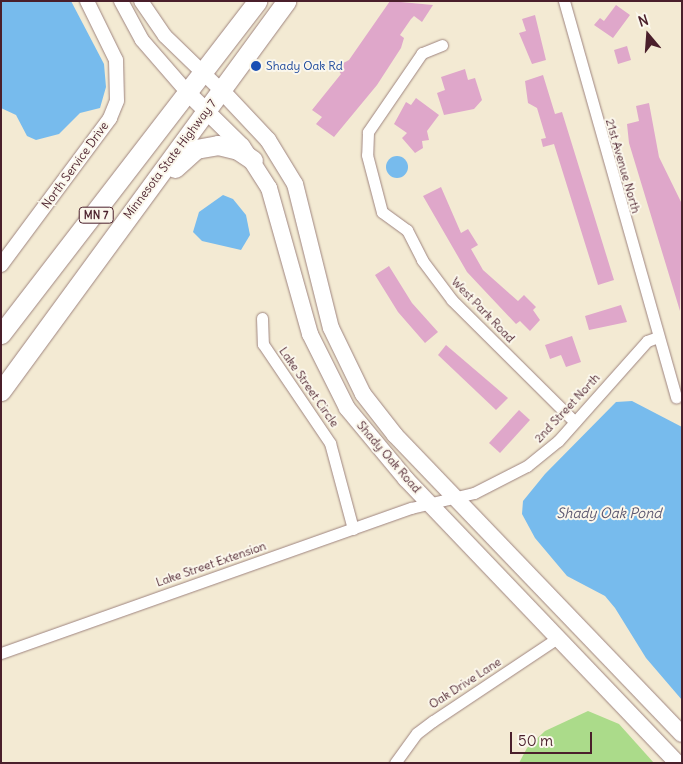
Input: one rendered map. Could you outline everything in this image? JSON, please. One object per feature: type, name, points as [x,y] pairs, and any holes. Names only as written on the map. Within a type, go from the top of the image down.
[{"type":"highway","name":"Minnesota State Highway 7","points":[[1,334],[189,94],[257,1]]},
{"type":"highway","name":"Minnesota State Highway 7","points":[[1,391],[286,1]]},
{"type":"highway","points":[[47,326],[188,153],[218,145],[238,150],[253,160]]},
{"type":"main road","name":"Shady Oak Road","points":[[221,90],[268,140],[291,176],[307,219],[331,328],[364,394],[395,435],[682,734]]},
{"type":"main road","name":"Shady Oak Road","points":[[189,94],[253,160],[279,211],[302,309],[332,383],[372,441],[677,763]]},
{"type":"street","name":"North Service Drive","points":[[1,264],[110,118],[117,101],[116,60],[87,1]]},
{"type":"street","name":"Shady Oak Road","points":[[121,1],[142,40],[189,94]]},
{"type":"street","name":"Shady Oak Road","points":[[141,1],[165,36],[221,90]]},
{"type":"street","name":"21st Avenue North","points":[[564,1],[676,397]]},
{"type":"street","name":"West Park Road","points":[[442,45],[422,53],[368,132],[367,155],[382,212],[407,230],[422,260],[452,300],[575,422]]},
{"type":"street","name":"Lake Street Circle","points":[[262,318],[263,344],[330,443],[353,529]]},
{"type":"street","name":"2nd Street North","points":[[430,503],[474,493],[527,466],[575,422],[647,341],[658,337]]},
{"type":"street","name":"Lake Street Extension","points":[[1,653],[430,503]]},
{"type":"street","name":"Oak Drive Lane","points":[[395,763],[417,733],[433,720],[559,637]]},
{"type":"green space","points":[[588,711],[619,724],[654,763],[519,763],[527,748],[545,731]]},
{"type":"water","points":[[1,1],[71,1],[104,64],[106,87],[100,108],[80,113],[59,134],[36,140],[27,136],[16,115],[1,108]]},
{"type":"water","points":[[397,156],[405,159],[408,167],[405,175],[397,178],[389,175],[386,167],[389,159]]},
{"type":"water","points":[[223,195],[233,199],[246,215],[250,235],[241,250],[202,241],[193,232],[199,212]]},
{"type":"water","name":"Shady Oak Pond","points":[[632,401],[682,427],[682,700],[646,658],[615,608],[605,596],[567,576],[535,538],[522,514],[523,501],[545,474],[616,402]]},
{"type":"building","points":[[390,1],[433,5],[422,22],[414,16],[411,19],[400,35],[404,38],[401,48],[377,85],[334,137],[316,124],[322,117],[312,110],[341,74],[336,67],[349,60]]},
{"type":"building","points":[[616,5],[630,15],[613,38],[594,25],[600,18],[604,21]]},
{"type":"building","points":[[535,15],[546,60],[532,64],[519,33],[526,31],[522,19]]},
{"type":"building","points":[[627,46],[631,60],[618,64],[614,50]]},
{"type":"building","points":[[465,69],[468,80],[475,78],[482,100],[474,109],[444,115],[437,93],[445,90],[441,77]]},
{"type":"building","points":[[543,75],[555,114],[562,112],[614,280],[598,285],[554,144],[543,147],[541,139],[546,138],[537,108],[528,103],[525,81]]},
{"type":"building","points":[[416,98],[439,115],[427,131],[429,140],[422,141],[423,148],[415,153],[402,138],[407,133],[394,124],[406,102],[411,105]]},
{"type":"building","points":[[649,103],[659,157],[682,204],[680,311],[629,143],[627,124],[639,121],[636,106]]},
{"type":"building","points":[[441,187],[461,233],[468,229],[478,245],[471,249],[483,270],[518,301],[524,295],[536,307],[533,310],[540,320],[530,331],[520,321],[516,324],[467,272],[423,196]]},
{"type":"building","points":[[389,266],[412,303],[438,332],[425,343],[398,312],[375,275]]},
{"type":"building","points":[[621,305],[627,322],[589,330],[585,316]]},
{"type":"building","points":[[572,336],[581,362],[566,367],[561,355],[550,359],[545,345]]},
{"type":"building","points":[[446,345],[508,398],[496,410],[438,355]]},
{"type":"building","points":[[519,410],[530,420],[500,453],[489,443]]},
{"type":"place","name":"Shady Oak Rd","points":[[256,66]]}]
